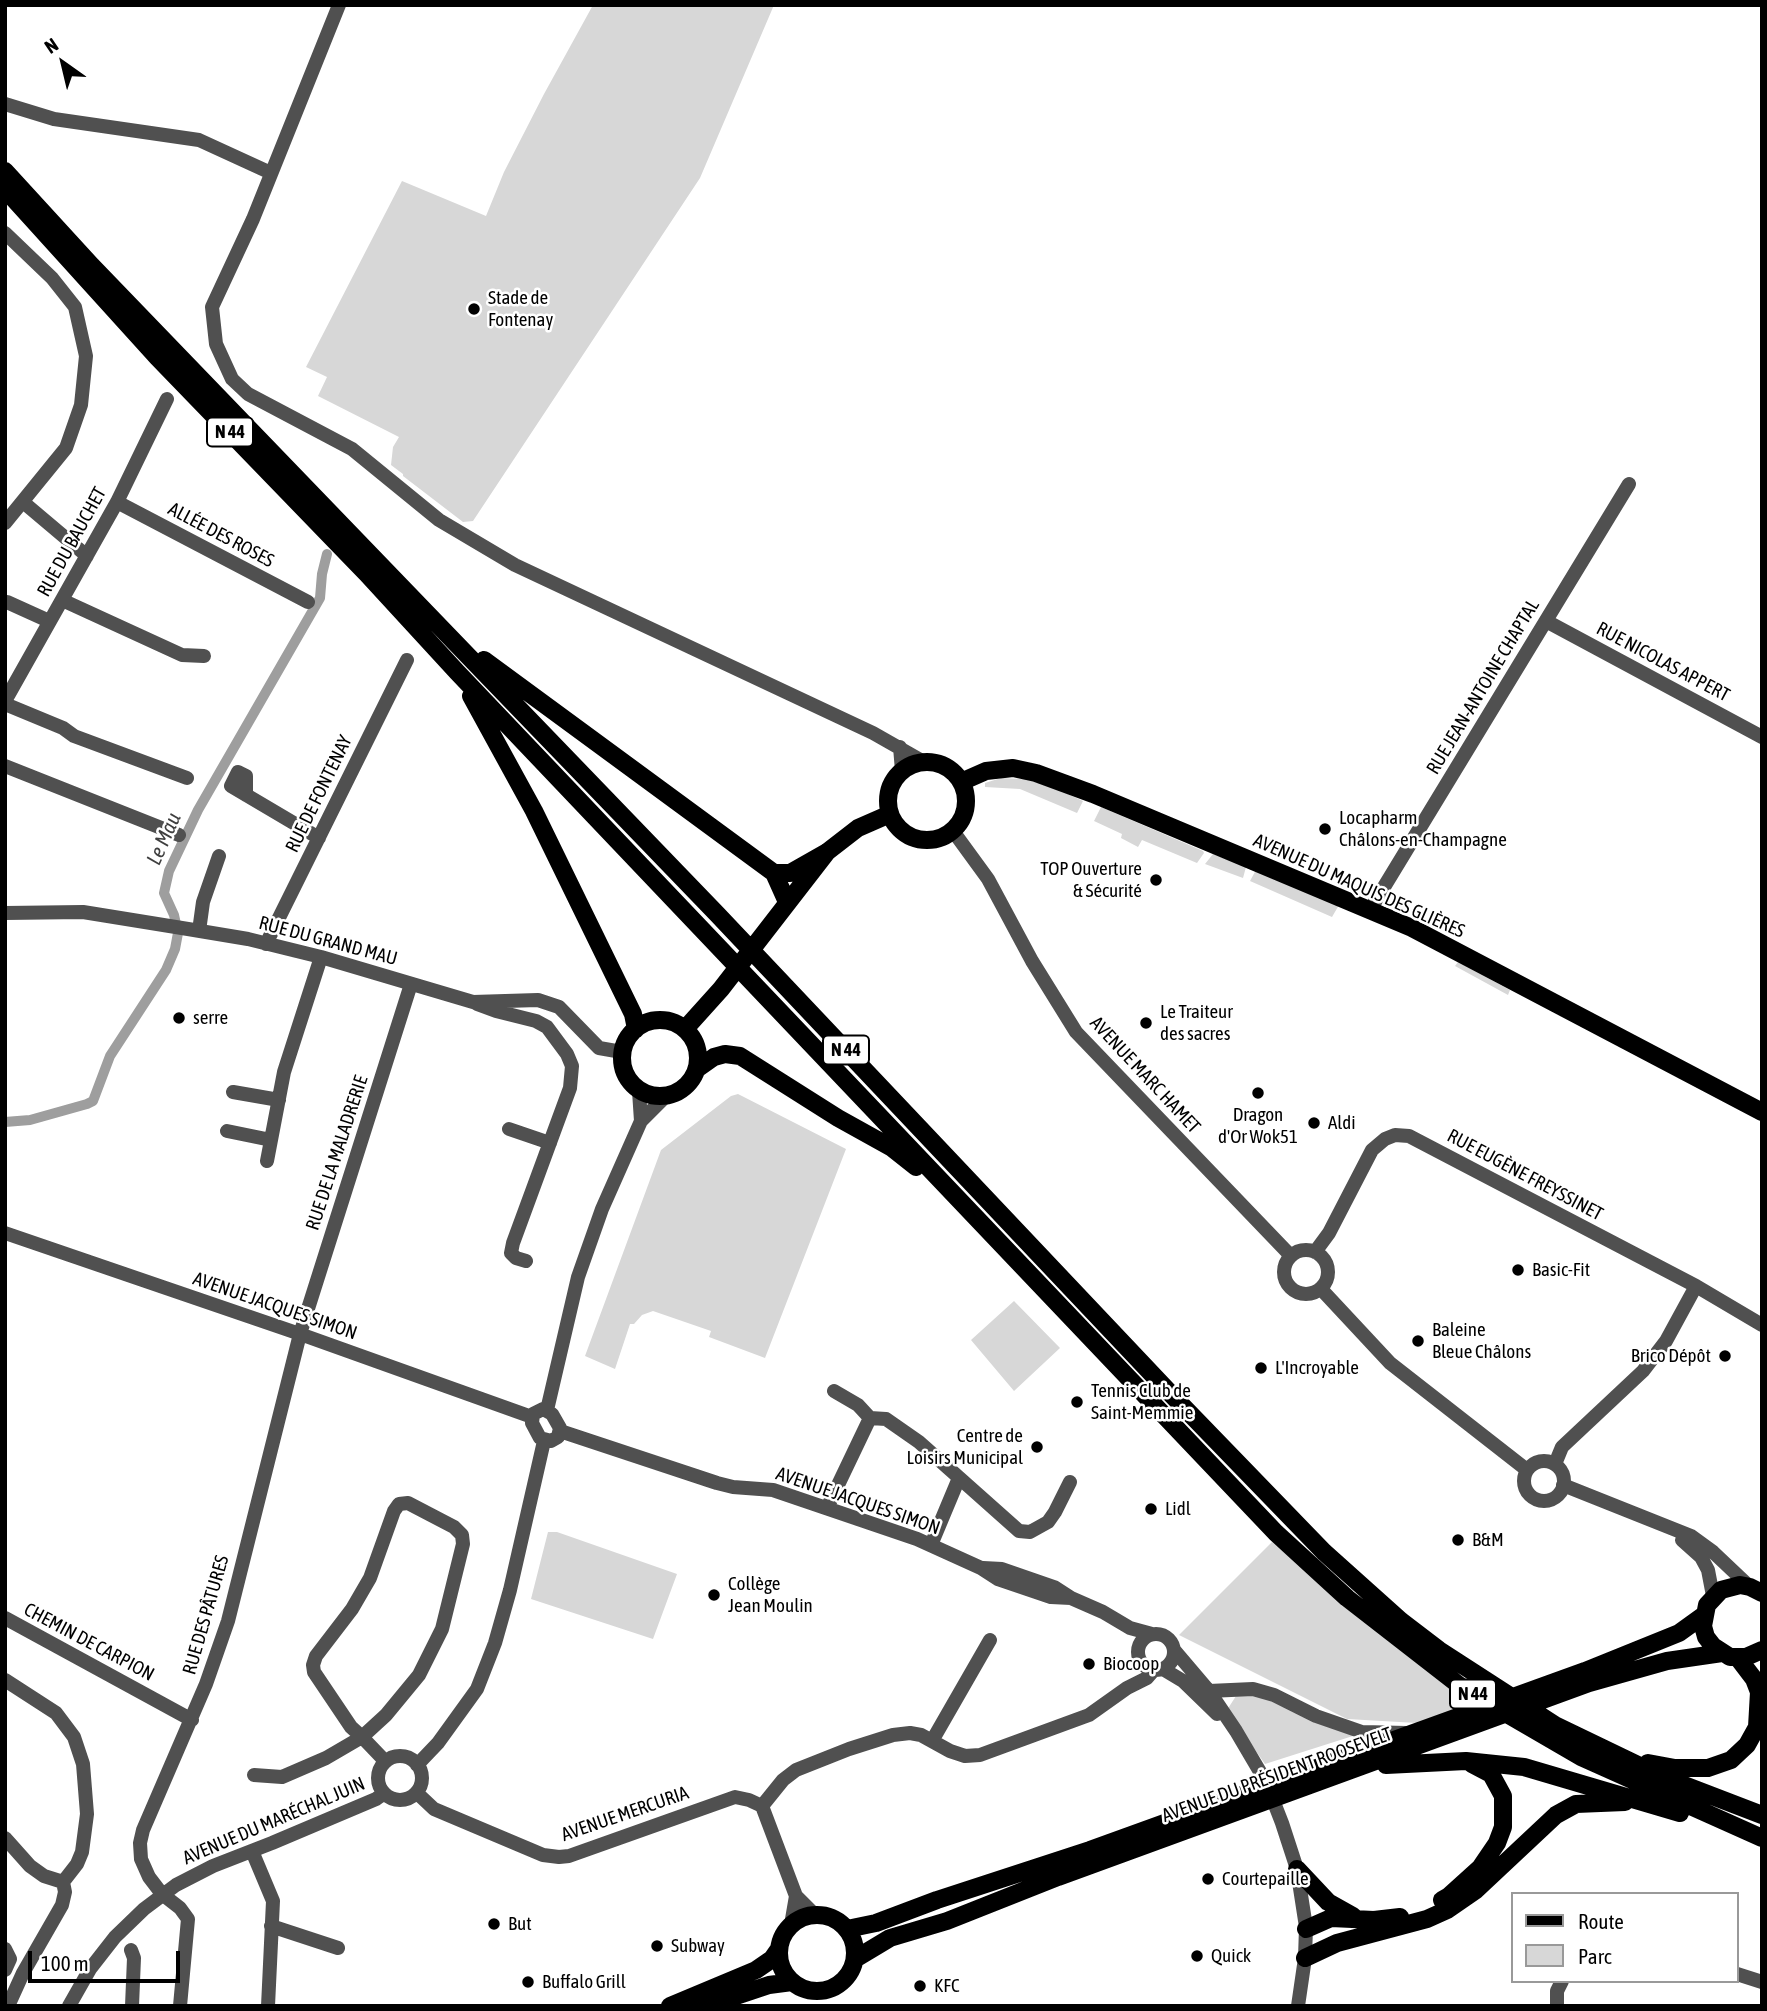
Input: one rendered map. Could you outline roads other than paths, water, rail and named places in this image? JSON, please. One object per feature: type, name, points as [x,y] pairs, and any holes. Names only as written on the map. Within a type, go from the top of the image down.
[{"type":"main road","name":"N 44","points":[[5,171],[92,266],[717,914],[1170,1394],[1324,1552],[1401,1621],[1470,1672],[1555,1725],[1663,1777],[1762,1815]]},
{"type":"main road","name":"N 44","points":[[5,189],[157,357],[366,573],[1257,1513],[1347,1598],[1464,1689],[1581,1757],[1762,1838]]},
{"type":"main road","points":[[414,601],[502,675],[774,873],[787,902]]},
{"type":"main road","points":[[457,672],[534,811],[634,1014],[636,1029]]},
{"type":"main road","points":[[924,762],[946,766],[961,782],[967,803],[960,823],[953,831],[942,838],[929,840],[916,839],[895,825],[887,802],[894,779],[902,771],[924,762]]},
{"type":"main road","name":"AVENUE DU MAQUIS DES GLIÈRES","points":[[961,782],[986,771],[1013,768],[1072,786],[1412,928],[1762,1112]]},
{"type":"main road","points":[[774,873],[790,873],[827,852],[858,828],[890,814]]},
{"type":"main road","points":[[685,1030],[721,989],[827,852]]},
{"type":"main road","points":[[655,1020],[676,1024],[685,1030],[697,1048],[697,1069],[692,1080],[684,1089],[666,1096],[649,1096],[639,1091],[625,1074],[622,1052],[625,1043],[636,1029],[655,1020]]},
{"type":"main road","points":[[697,1069],[714,1057],[725,1054],[740,1056],[838,1118],[892,1148],[953,1193]]},
{"type":"main road","points":[[1622,1759],[1708,1769],[1740,1754],[1757,1727],[1759,1692],[1754,1679],[1730,1656],[1713,1646],[1706,1637],[1704,1615],[1713,1596],[1730,1587],[1758,1591]]},
{"type":"main road","name":"AVENUE DU PRÉSIDENT ROOSEVELT","points":[[1294,1784],[1358,1768],[1452,1727],[1587,1677],[1679,1633],[1704,1615]]},
{"type":"main road","name":"AVENUE DU PRÉSIDENT ROOSEVELT","points":[[1587,1677],[1667,1661],[1754,1654],[1762,1650]]},
{"type":"main road","name":"AVENUE DU PRÉSIDENT ROOSEVELT","points":[[847,1929],[876,1923],[937,1900],[1240,1803],[1294,1784],[1415,1733],[1452,1727]]},
{"type":"main road","points":[[1358,1768],[1417,1762],[1466,1761],[1524,1767],[1742,1831]]},
{"type":"main road","points":[[1306,1932],[1331,1918],[1389,1919],[1418,1912],[1449,1896],[1480,1868],[1497,1843],[1503,1827],[1503,1796],[1490,1774],[1466,1761]]},
{"type":"main road","points":[[1305,1958],[1337,1942],[1427,1919],[1447,1910],[1476,1891],[1556,1815],[1576,1804],[1644,1802]]},
{"type":"main road","name":"AVENUE DU PRÉSIDENT ROOSEVELT","points":[[855,1959],[890,1938],[947,1921],[1240,1803]]},
{"type":"main road","points":[[1297,1869],[1328,1902],[1348,1914],[1363,1918]]},
{"type":"main road","points":[[815,1914],[838,1921],[847,1929],[855,1943],[855,1959],[849,1974],[833,1988],[811,1991],[792,1982],[780,1964],[779,1949],[781,1939],[791,1925],[815,1914]]},
{"type":"main road","points":[[1306,1932],[1337,1942]]},
{"type":"main road","points":[[670,2006],[756,1970],[772,1959],[779,1949]]},
{"type":"main road","points":[[706,2006],[769,1985],[792,1982]]},
{"type":"street","points":[[338,5],[253,219],[212,307],[216,344],[232,379],[248,394],[352,449],[439,520],[515,565],[900,747],[924,762]]},
{"type":"street","points":[[5,104],[54,119],[200,140],[271,173]]},
{"type":"street","points":[[5,233],[52,278],[75,307],[86,356],[81,405],[66,448],[5,523]]},
{"type":"street","name":"RUE DU BAUCHET","points":[[5,703],[117,502],[167,399]]},
{"type":"street","name":"RUE JEAN-ANTOINE CHAPTAL","points":[[1370,910],[1629,484]]},
{"type":"street","points":[[23,502],[87,556]]},
{"type":"street","name":"ALLÉE DES ROSES","points":[[117,502],[308,602]]},
{"type":"street","points":[[62,600],[183,655],[204,656]]},
{"type":"street","points":[[7,602],[50,621]]},
{"type":"street","name":"RUE NICOLAS APPERT","points":[[1546,621],[1762,737]]},
{"type":"street","name":"RUE DE FONTENAY","points":[[266,944],[407,660]]},
{"type":"street","points":[[5,703],[63,728],[74,736],[187,778]]},
{"type":"street","points":[[900,747],[902,771]]},
{"type":"street","points":[[5,766],[178,835]]},
{"type":"street","points":[[246,795],[319,838]]},
{"type":"street","name":"AVENUE MARC HAMET","points":[[953,831],[988,879],[1032,961],[1076,1032],[1291,1256]]},
{"type":"street","points":[[193,930],[219,856]]},
{"type":"street","name":"RUE DU GRAND MAU","points":[[5,913],[83,912],[163,925],[321,957],[473,1002],[538,1000],[559,1007],[599,1048],[622,1052]]},
{"type":"street","points":[[267,1161],[284,1072],[321,957]]},
{"type":"street","name":"RUE DE LA MALADRERIE","points":[[300,1334],[411,984]]},
{"type":"street","points":[[473,1002],[537,1021],[547,1027],[567,1054],[572,1066],[572,1080],[511,1253],[526,1261]]},
{"type":"street","points":[[639,1091],[641,1121]]},
{"type":"street","points":[[233,1092],[279,1100]]},
{"type":"street","points":[[547,1410],[578,1277],[602,1209],[641,1121],[666,1096]]},
{"type":"street","points":[[509,1129],[550,1143]]},
{"type":"street","points":[[227,1131],[271,1140]]},
{"type":"street","name":"RUE EUGÈNE FREYSSINET","points":[[1315,1252],[1329,1233],[1372,1150],[1385,1139],[1395,1135],[1409,1136],[1696,1286],[1762,1325]]},
{"type":"street","name":"AVENUE JACQUES SIMON","points":[[5,1233],[532,1417]]},
{"type":"street","points":[[1302,1250],[1315,1252],[1321,1256],[1328,1269],[1326,1283],[1321,1289],[1308,1295],[1295,1292],[1285,1282],[1284,1268],[1291,1256],[1302,1250]]},
{"type":"street","points":[[1555,1464],[1562,1447],[1643,1371],[1666,1340],[1696,1286]]},
{"type":"street","points":[[1321,1289],[1390,1363],[1527,1470]]},
{"type":"street","name":"RUE DES PÂTURES","points":[[180,2006],[188,1919],[180,1908],[162,1894],[144,1867],[140,1843],[143,1830],[192,1720],[228,1621],[300,1334]]},
{"type":"street","points":[[834,1391],[858,1405],[870,1418],[886,1419],[919,1442],[1019,1531],[1030,1532],[1048,1522],[1070,1482]]},
{"type":"street","points":[[539,1410],[547,1410],[552,1414],[560,1431],[554,1440],[544,1441],[533,1426],[532,1417],[539,1410]]},
{"type":"street","points":[[827,1508],[870,1418]]},
{"type":"street","name":"AVENUE JACQUES SIMON","points":[[560,1431],[717,1483],[774,1490],[827,1508],[931,1545],[982,1568],[1002,1569],[1054,1587],[1130,1628],[1152,1634]]},
{"type":"street","points":[[417,1765],[438,1743],[477,1689],[495,1643],[510,1590],[539,1452],[544,1441]]},
{"type":"street","points":[[1537,1462],[1555,1464],[1562,1473],[1562,1488],[1549,1500],[1536,1499],[1530,1495],[1524,1483],[1527,1470],[1537,1462]]},
{"type":"street","points":[[931,1545],[959,1479]]},
{"type":"street","points":[[1562,1488],[1690,1536],[1758,1591]]},
{"type":"street","points":[[1562,1488],[1582,1503],[1687,1543],[1701,1557],[1708,1570],[1713,1596]]},
{"type":"street","points":[[254,1775],[282,1777],[326,1758],[362,1737],[386,1715],[419,1675],[442,1629],[463,1544],[462,1535],[454,1527],[408,1503],[399,1504],[394,1511],[370,1578],[352,1609],[316,1656],[313,1665],[314,1672],[351,1727],[362,1737],[386,1761]]},
{"type":"street","name":"CHEMIN DE CARPION","points":[[5,1618],[192,1720]]},
{"type":"street","points":[[1130,1628],[1138,1654],[1145,1666],[1159,1669],[1183,1681],[1236,1731]]},
{"type":"street","points":[[1127,1688],[1142,1640],[1152,1634],[1170,1639],[1175,1651],[1209,1691],[1236,1731],[1266,1782],[1297,1869],[1306,1932],[1298,2006]]},
{"type":"street","points":[[932,1741],[990,1640]]},
{"type":"street","points":[[815,1914],[796,1896],[762,1806],[783,1780],[796,1770],[893,1735],[921,1735],[965,1756],[980,1755],[1079,1719],[1172,1662],[1175,1651]]},
{"type":"street","points":[[5,1680],[56,1713],[74,1737],[85,1775],[87,1814],[85,1840],[77,1864],[64,1882],[62,1905],[23,1973],[8,2006]]},
{"type":"street","points":[[1209,1691],[1253,1689],[1274,1695],[1316,1716],[1362,1732],[1415,1733]]},
{"type":"street","points":[[399,1756],[412,1760],[417,1765],[422,1779],[417,1793],[396,1801],[383,1794],[379,1788],[378,1773],[386,1761],[399,1756]]},
{"type":"street","name":"AVENUE MERCURIA","points":[[417,1793],[434,1809],[543,1855],[559,1857],[573,1855],[735,1797],[762,1806]]},
{"type":"street","name":"AVENUE DU MARÉCHAL JUIN","points":[[69,2006],[90,1969],[115,1937],[162,1894],[197,1873],[383,1794]]},
{"type":"street","points":[[5,1838],[20,1857],[38,1872],[50,1879],[64,1882]]},
{"type":"street","points":[[252,1851],[273,1901],[268,2006]]},
{"type":"street","points":[[791,1925],[796,1896]]},
{"type":"street","points":[[271,1926],[338,1948]]},
{"type":"street","points":[[5,1949],[10,1959],[7,1968],[23,1973]]},
{"type":"street","points":[[131,1950],[134,1958],[132,2006]]},
{"type":"street","points":[[1739,1975],[1762,1982]]},
{"type":"street","points":[[1557,2006],[1557,1990],[1561,1983]]},
{"type":"waterway","name":"Le Mau","points":[[5,1122],[30,1120],[93,1101],[110,1056],[166,970],[175,949],[178,933],[174,915],[164,893],[169,871],[198,810],[320,598],[327,554]]},
{"type":"place","name":"Stade de Fontenay","points":[[474,309]]},
{"type":"place","name":"Locapharm Châlons-en-Champagne","points":[[1325,829]]},
{"type":"place","name":"TOP Ouverture & Sécurité","points":[[1156,880]]},
{"type":"place","name":"serre","points":[[179,1018]]},
{"type":"place","name":"Le Traiteur des sacres","points":[[1146,1023]]},
{"type":"place","name":"Dragon d'Or Wok51","points":[[1258,1093]]},
{"type":"place","name":"Aldi","points":[[1314,1123]]},
{"type":"place","name":"Basic-Fit","points":[[1518,1270]]},
{"type":"place","name":"Baleine Bleue Châlons","points":[[1418,1341]]},
{"type":"place","name":"Brico Dépôt","points":[[1725,1356]]},
{"type":"place","name":"L'Incroyable","points":[[1261,1368]]},
{"type":"place","name":"Tennis Club de Saint-Memmie","points":[[1077,1402]]},
{"type":"place","name":"Centre de Loisirs Municipal","points":[[1037,1447]]},
{"type":"place","name":"Lidl","points":[[1151,1509]]},
{"type":"place","name":"B&M","points":[[1458,1540]]},
{"type":"place","name":"Collège Jean Moulin","points":[[714,1595]]},
{"type":"place","name":"Biocoop","points":[[1089,1664]]},
{"type":"place","name":"Courtepaille","points":[[1208,1879]]},
{"type":"place","name":"But","points":[[494,1924]]},
{"type":"place","name":"Subway","points":[[657,1946]]},
{"type":"place","name":"Quick","points":[[1197,1956]]},
{"type":"place","name":"Buffalo Grill","points":[[528,1982]]},
{"type":"place","name":"KFC","points":[[920,1986]]}]
